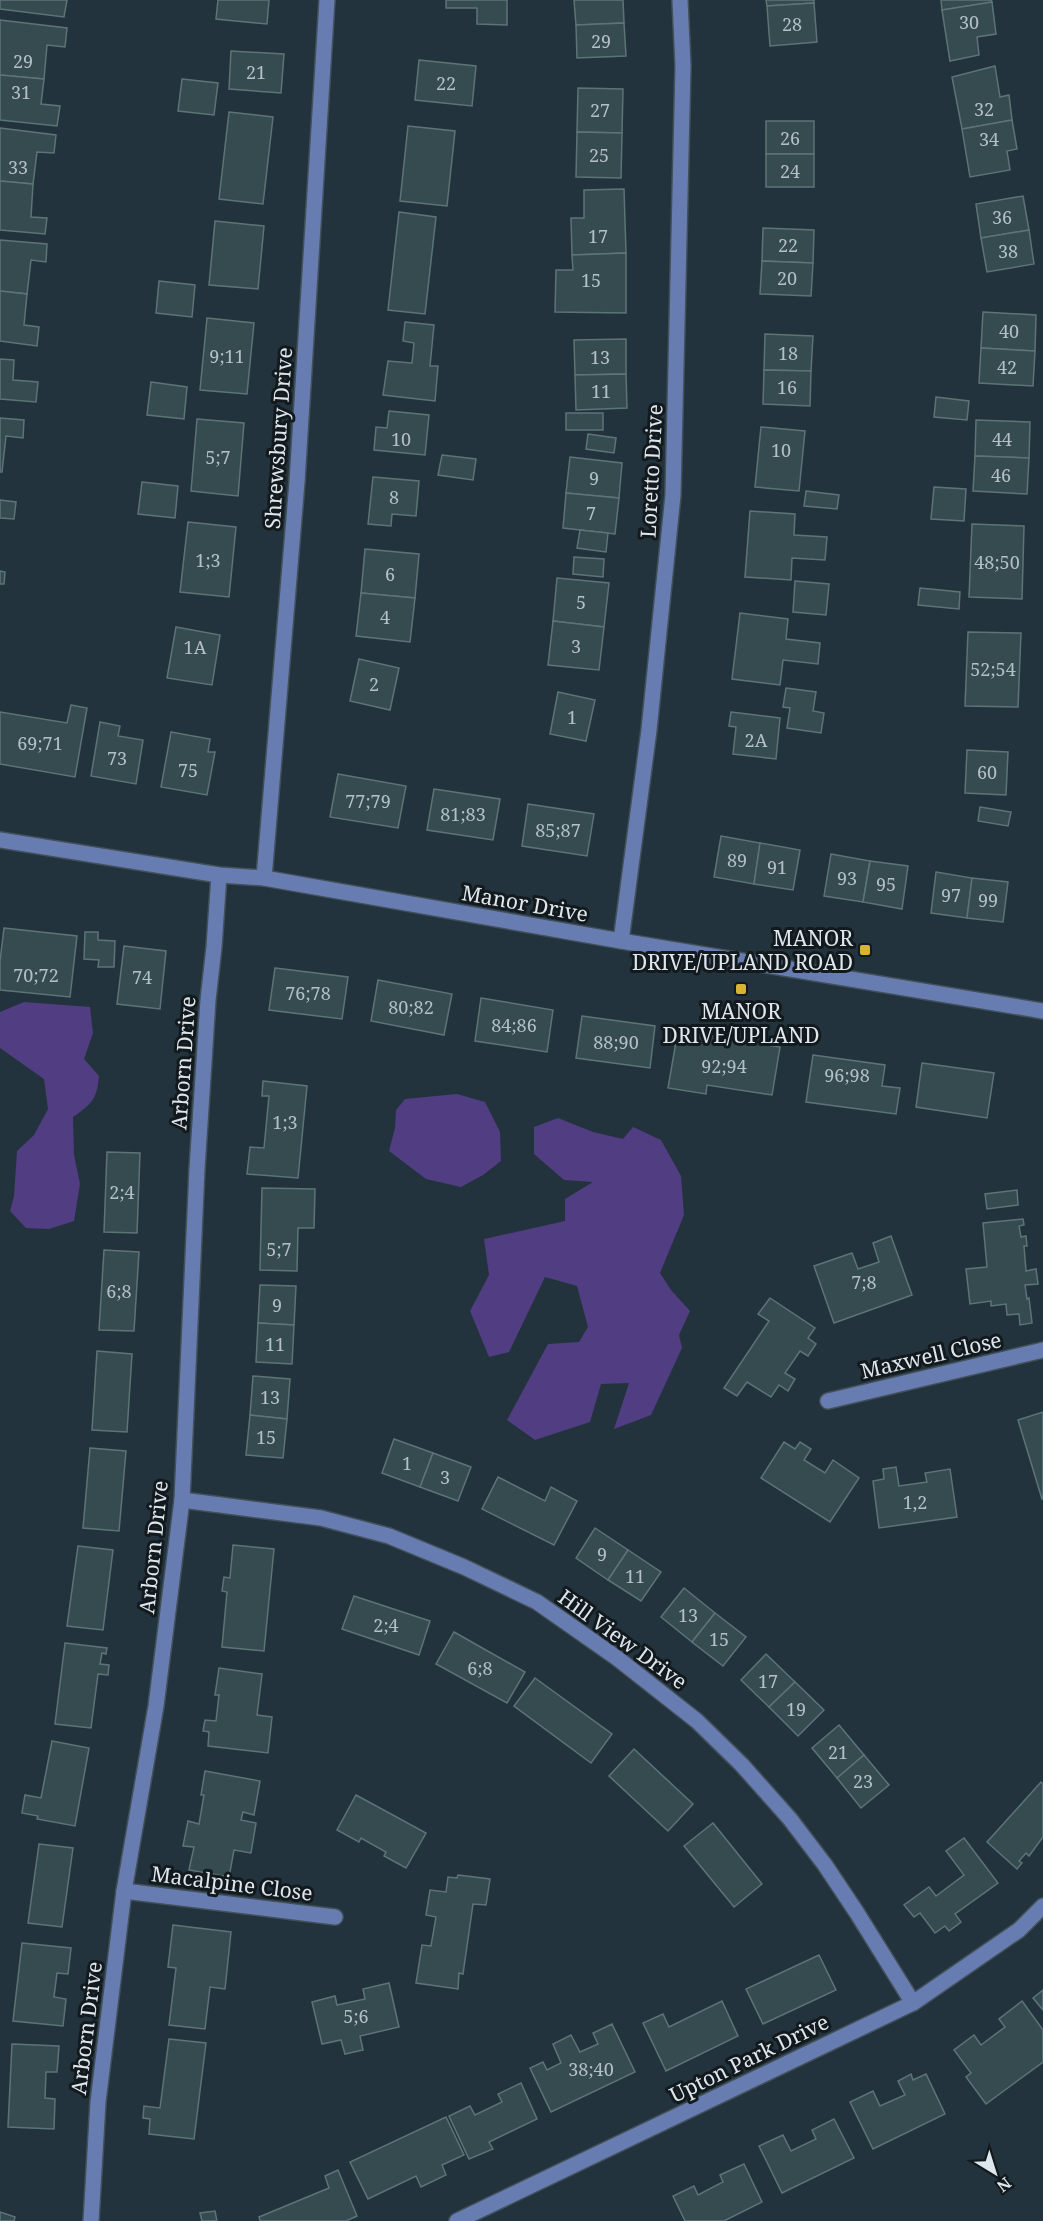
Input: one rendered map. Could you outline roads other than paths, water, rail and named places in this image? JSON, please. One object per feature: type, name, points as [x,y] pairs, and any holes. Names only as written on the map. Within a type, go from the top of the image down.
[{"type":"street","name":"Shrewsbury Drive","points":[[264,878],[297,482],[327,0]]},
{"type":"street","name":"Loretto Drive","points":[[621,941],[649,730],[673,495],[683,66],[680,0]]},
{"type":"street","name":"Manor Drive","points":[[0,840],[219,875],[264,878],[621,941],[1043,1011]]},
{"type":"street","name":"Arborn Drive","points":[[91,2221],[98,2102],[124,1891],[156,1706],[182,1500],[197,1169],[219,875]]},
{"type":"street","name":"Maxwell Close","points":[[828,1401],[1043,1350]]},
{"type":"street","name":"Hill View Drive","points":[[182,1500],[321,1518],[389,1536],[464,1567],[537,1602],[617,1658],[697,1721],[742,1765],[790,1819],[825,1865],[913,2003]]},
{"type":"street","name":"Macalpine Close","points":[[124,1891],[335,1917]]},
{"type":"street","name":"Upton Park Drive","points":[[456,2221],[913,2003],[1019,1930],[1043,1906]]},
{"type":"place","name":"MANOR DRIVE/UPLAND ROAD","points":[[865,950]]},
{"type":"place","name":"MANOR DRIVE/UPLAND","points":[[741,989]]}]
